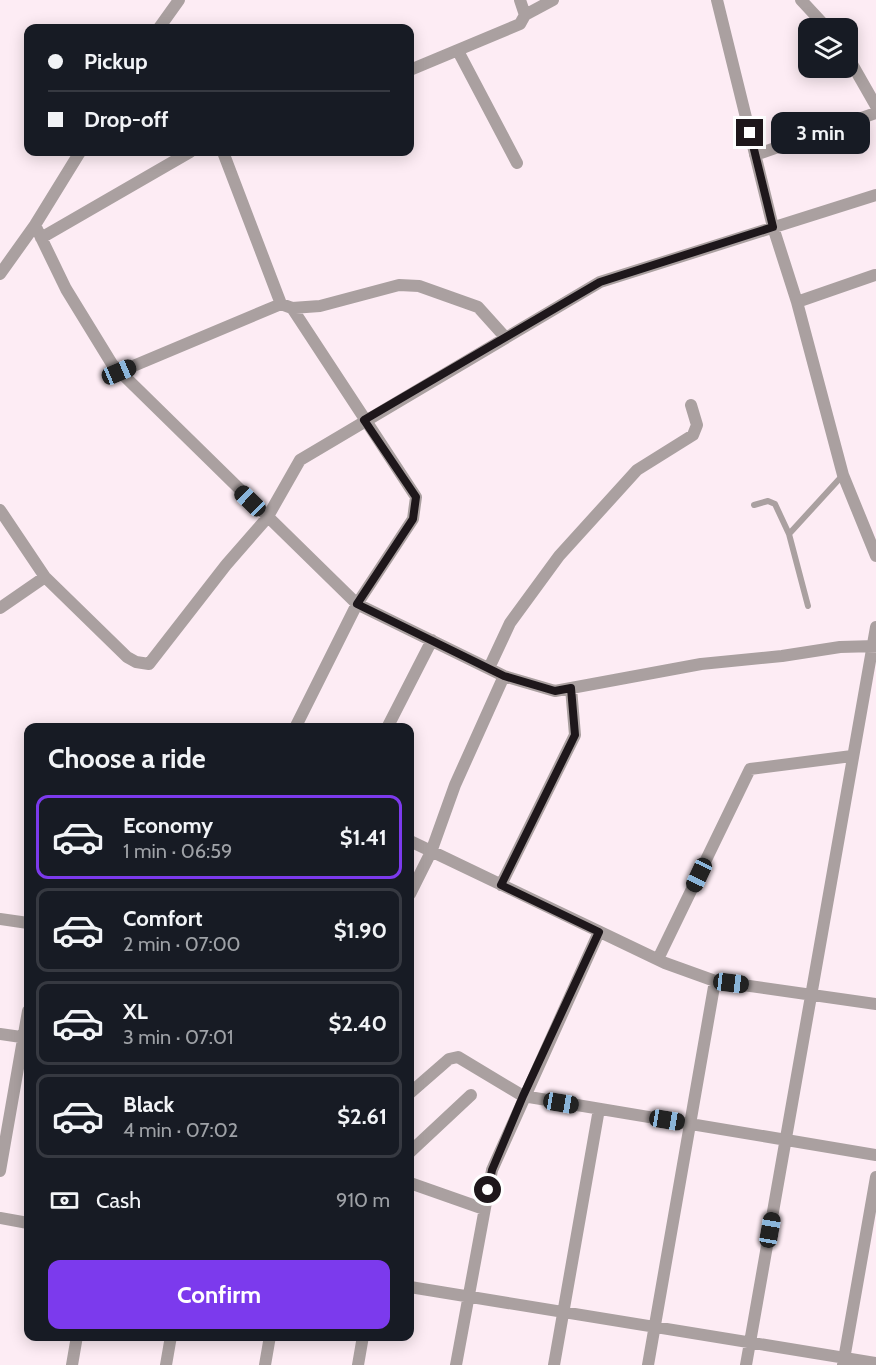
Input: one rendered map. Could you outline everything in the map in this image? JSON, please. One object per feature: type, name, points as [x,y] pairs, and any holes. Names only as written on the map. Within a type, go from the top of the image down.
[{"type":"street","points":[[162,24],[179,0]]},
{"type":"street","points":[[520,0],[525,15]]},
{"type":"street","points":[[414,68],[520,24],[525,15],[553,0]]},
{"type":"street","points":[[717,0],[773,227],[843,475],[876,556]]},
{"type":"street","points":[[801,0],[818,18]]},
{"type":"street","points":[[458,51],[517,163]]},
{"type":"street","points":[[858,74],[876,106]]},
{"type":"street","points":[[755,155],[876,112]]},
{"type":"street","points":[[0,274],[77,156]]},
{"type":"street","points":[[41,238],[183,156]]},
{"type":"street","points":[[226,156],[286,306],[416,497],[413,519],[357,604],[298,723]]},
{"type":"street","points":[[0,510],[45,577],[127,657],[136,662],[149,664],[226,565],[267,518],[300,460],[600,282],[876,195]]},
{"type":"street","points":[[34,225],[91,333],[119,372],[357,604],[504,676],[555,691],[701,664],[782,656],[840,647],[874,646]]},
{"type":"street","points":[[796,302],[875,275]]},
{"type":"street","points":[[119,372],[286,306],[320,306],[399,285],[419,286],[478,307],[505,338]]},
{"type":"street","points":[[489,668],[510,623],[559,556],[637,470],[693,435],[697,425],[692,405]]},
{"type":"street","points":[[0,608],[45,577]]},
{"type":"street","points":[[746,1365],[876,627]]},
{"type":"street","points":[[390,723],[432,640]]},
{"type":"street","points":[[414,886],[431,852],[455,785],[504,676]]},
{"type":"street","points":[[501,885],[575,735],[571,688]]},
{"type":"street","points":[[658,959],[750,769],[852,756]]},
{"type":"street","points":[[414,843],[599,932],[658,959],[715,981],[876,1004]]},
{"type":"street","points":[[0,919],[24,922]]},
{"type":"street","points":[[456,1365],[492,1170],[523,1096],[599,932]]},
{"type":"street","points":[[648,1365],[715,981]]},
{"type":"street","points":[[0,1034],[24,1038]]},
{"type":"street","points":[[0,1171],[4,1130],[24,1046]]},
{"type":"street","points":[[414,1090],[449,1059],[458,1057],[523,1096],[876,1155]]},
{"type":"street","points":[[414,1148],[471,1095]]},
{"type":"street","points":[[554,1365],[599,1109]]},
{"type":"street","points":[[843,1361],[876,1177]]},
{"type":"street","points":[[414,1184],[484,1209]]},
{"type":"street","points":[[0,1218],[24,1222]]},
{"type":"street","points":[[414,1288],[843,1361],[876,1363]]},
{"type":"street","points":[[72,1365],[76,1341]]},
{"type":"street","points":[[166,1365],[170,1341]]},
{"type":"street","points":[[265,1365],[269,1341]]},
{"type":"street","points":[[358,1365],[362,1341]]},
{"type":"lane","points":[[789,534],[843,475]]},
{"type":"lane","points":[[754,505],[768,501],[776,504],[789,534],[808,606]]},
{"type":"route","points":[[488,1190],[492,1170],[523,1096],[599,932],[501,885],[575,735],[571,688],[555,691],[504,676],[357,604],[413,519],[416,497],[364,420],[600,282],[773,227],[750,133]]}]
